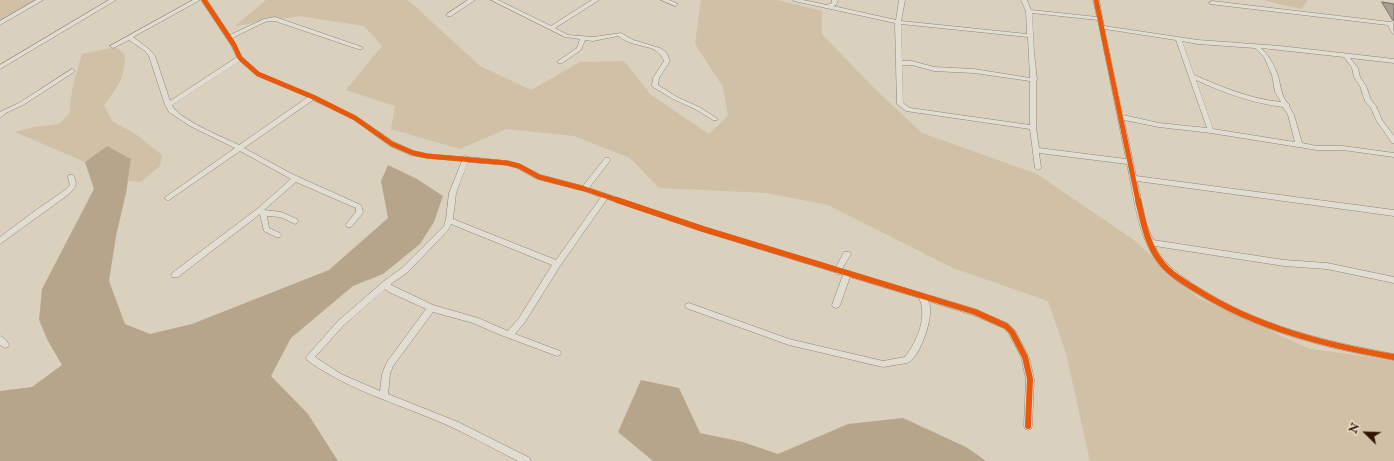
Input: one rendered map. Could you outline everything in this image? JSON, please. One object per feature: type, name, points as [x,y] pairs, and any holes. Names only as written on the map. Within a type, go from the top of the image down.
[{"type":"street","points":[[0,23],[40,0]]},
{"type":"street","points":[[0,67],[113,0]]},
{"type":"street","points":[[113,46],[197,0]]},
{"type":"street","points":[[204,0],[229,37],[240,58],[258,74],[313,97],[355,118],[392,144],[413,153],[427,156],[507,162],[519,166],[539,177],[585,189],[703,229],[975,312],[998,321],[1012,332],[1029,367],[1030,379],[1028,426]]},
{"type":"street","points":[[449,15],[472,0]]},
{"type":"street","points":[[494,0],[567,36],[600,38],[619,34],[631,41],[658,49],[664,53],[667,61],[656,78],[655,86],[715,119]]},
{"type":"street","points":[[552,28],[596,0]]},
{"type":"street","points":[[664,0],[675,4]]},
{"type":"street","points":[[796,0],[898,22],[1030,36]]},
{"type":"street","points":[[826,7],[834,4],[835,0]]},
{"type":"street","points":[[902,0],[898,22],[900,104],[908,110],[1033,127]]},
{"type":"street","points":[[1024,0],[1029,11],[1034,80],[1033,127],[1038,168]]},
{"type":"street","points":[[1096,0],[1135,178],[1143,223],[1149,242],[1161,262],[1175,275],[1203,295],[1246,318],[1298,337],[1394,357]]},
{"type":"street","points":[[1212,2],[1392,24],[1394,32]]},
{"type":"street","points":[[1029,11],[1100,19]]},
{"type":"street","points":[[229,37],[266,20],[274,18],[360,48]]},
{"type":"street","points":[[1101,27],[1178,39],[1394,61]]},
{"type":"street","points":[[130,38],[147,50],[152,56],[171,112],[192,125],[240,148],[296,178],[359,207],[360,212],[349,225]]},
{"type":"street","points":[[560,62],[579,49],[583,38]]},
{"type":"street","points":[[1178,39],[1211,131]]},
{"type":"street","points":[[1256,46],[1269,61],[1275,75],[1278,92],[1291,115],[1299,144]]},
{"type":"street","points":[[1347,57],[1355,68],[1357,77],[1363,86],[1368,101],[1374,107],[1379,120],[1394,141]]},
{"type":"street","points":[[168,105],[240,58]]},
{"type":"street","points":[[898,63],[912,63],[934,69],[974,71],[1034,80]]},
{"type":"street","points":[[1,112],[21,104],[72,71]]},
{"type":"street","points":[[1192,76],[1241,98],[1286,105]]},
{"type":"street","points":[[167,198],[313,97]]},
{"type":"street","points":[[1122,117],[1159,125],[1211,131],[1317,148],[1343,148],[1394,155]]},
{"type":"street","points":[[1036,150],[1131,162]]},
{"type":"street","points":[[465,158],[465,167],[454,187],[452,194],[450,221],[446,228],[405,270],[387,283],[341,323],[310,358],[324,369],[347,381],[433,414],[527,461]]},
{"type":"street","points":[[585,189],[607,160]]},
{"type":"street","points":[[0,241],[34,215],[68,192],[73,186],[71,177]]},
{"type":"street","points":[[175,275],[261,212],[296,178]]},
{"type":"street","points":[[1135,178],[1394,213]]},
{"type":"street","points":[[510,336],[604,196]]},
{"type":"street","points":[[261,212],[281,215],[295,221]]},
{"type":"street","points":[[261,212],[266,229],[278,235]]},
{"type":"street","points":[[450,221],[557,264]]},
{"type":"street","points":[[1149,242],[1284,263],[1327,266],[1394,280]]},
{"type":"street","points":[[837,271],[847,254]]},
{"type":"street","points":[[836,305],[847,274]]},
{"type":"street","points":[[387,283],[388,287],[392,290],[431,308],[475,320],[510,336],[557,353]]},
{"type":"street","points":[[689,306],[789,342],[883,364],[907,360],[911,356],[920,337],[927,316],[926,305],[922,296]]},
{"type":"street","points":[[384,395],[386,374],[390,364],[431,308]]},
{"type":"shaded area","points":[[0,0],[36,0],[0,20]]},
{"type":"shaded area","points":[[266,0],[408,0],[480,66],[531,90],[580,62],[624,61],[651,95],[709,134],[728,116],[723,87],[695,44],[701,0],[777,0],[822,11],[822,34],[874,88],[922,133],[1037,174],[1134,240],[1198,298],[1310,349],[1394,360],[1394,461],[1090,461],[1066,353],[1048,301],[953,268],[828,205],[767,193],[659,188],[630,158],[574,136],[506,129],[460,149],[391,129],[395,106],[346,90],[382,46],[364,26],[300,16],[235,26]]},
{"type":"shaded area","points":[[1263,0],[1308,0],[1301,9]]},
{"type":"shaded area","points":[[116,47],[125,55],[122,77],[117,87],[104,105],[112,121],[137,135],[162,155],[160,166],[141,182],[128,181],[131,159],[107,146],[85,162],[15,132],[34,127],[59,124],[70,113],[72,90],[82,54]]},
{"type":"shaded area","points":[[107,146],[131,159],[109,281],[125,324],[150,334],[192,324],[329,270],[388,218],[381,181],[388,165],[417,179],[443,196],[434,222],[420,244],[383,274],[353,286],[291,338],[271,376],[308,414],[338,461],[0,461],[0,391],[32,387],[62,365],[48,341],[39,320],[42,289],[94,189],[85,162]]},
{"type":"shaded area","points":[[641,380],[679,388],[700,433],[743,442],[778,454],[848,424],[903,418],[966,447],[986,461],[653,461],[618,432]]},
{"type":"building","points":[[1382,2],[1394,4],[1394,20],[1393,20]]},
{"type":"cycle path","points":[[204,0],[234,45],[240,58],[258,74],[313,97],[355,118],[392,144],[413,153],[427,156],[507,163],[519,166],[539,177],[585,189],[703,229],[975,312],[1006,326],[1012,332],[1025,357],[1030,379],[1028,426]]},
{"type":"cycle path","points":[[1096,0],[1143,223],[1153,249],[1161,262],[1174,274],[1212,300],[1262,324],[1287,333],[1340,347],[1394,357]]}]
